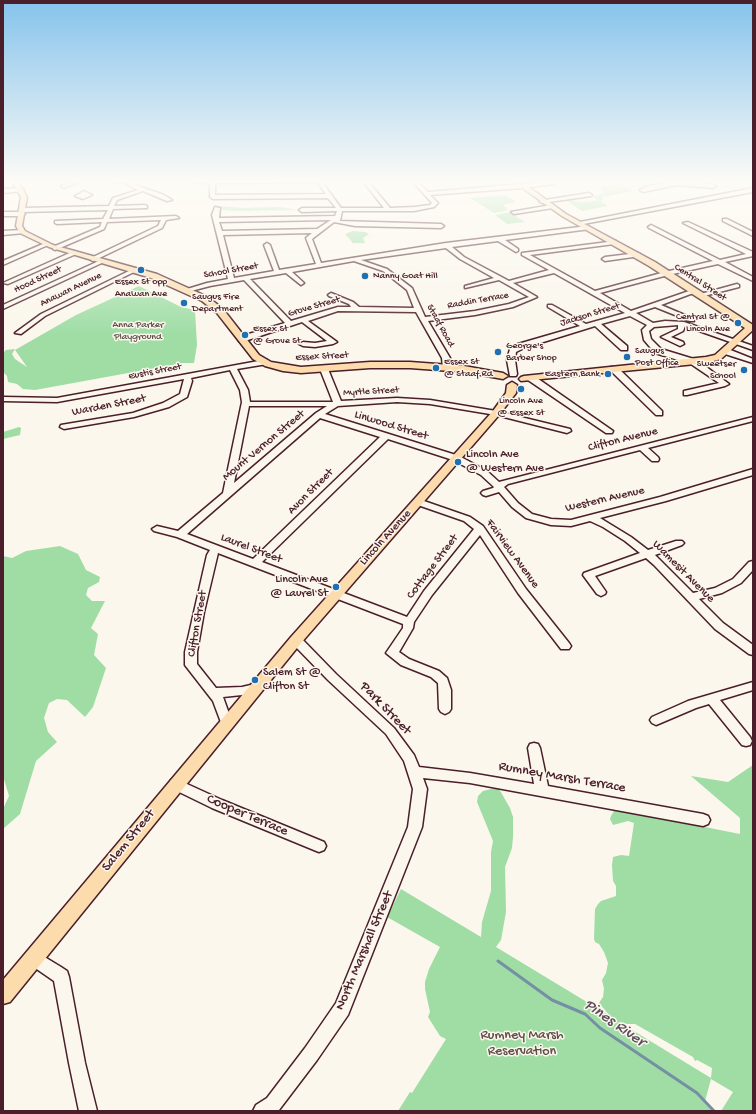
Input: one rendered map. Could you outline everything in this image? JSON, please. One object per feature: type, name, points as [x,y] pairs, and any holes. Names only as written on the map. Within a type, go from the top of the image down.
[{"type":"main road","name":"Essex Street","points":[[22,232],[46,245],[162,278],[187,290],[214,305],[256,357],[272,366],[295,370],[370,365],[447,367],[518,375],[527,378]]},
{"type":"main road","name":"Central Street","points":[[595,232],[638,255],[667,273],[751,329]]},
{"type":"main road","points":[[508,375],[502,380],[512,385],[520,384],[527,378],[694,362],[718,357],[751,329]]},
{"type":"main road","name":"Lincoln Avenue","points":[[255,688],[496,412],[511,393],[512,385]]},
{"type":"main road","name":"Salem Street","points":[[6,986],[33,958],[255,688]]},
{"type":"street","points":[[3,233],[22,232]]},
{"type":"street","points":[[55,248],[93,232]]},
{"type":"street","points":[[93,259],[150,232]]},
{"type":"street","points":[[231,280],[219,233],[269,232]]},
{"type":"street","points":[[317,232],[310,238],[310,242],[319,265]]},
{"type":"street","name":"School Street","points":[[187,290],[231,280],[353,259],[446,245],[556,232]]},
{"type":"street","points":[[661,232],[752,278]]},
{"type":"street","points":[[705,232],[752,254]]},
{"type":"street","points":[[499,239],[516,250]]},
{"type":"street","points":[[614,242],[524,254],[652,325]]},
{"type":"street","points":[[3,263],[46,245]]},
{"type":"street","points":[[267,245],[277,272]]},
{"type":"street","points":[[446,245],[452,252],[508,283],[554,271]]},
{"type":"street","points":[[6,283],[74,253]]},
{"type":"street","points":[[593,292],[667,273],[752,254]]},
{"type":"street","points":[[605,259],[638,255]]},
{"type":"street","name":"Staaf Road","points":[[353,259],[386,270],[410,289],[416,300],[418,310],[446,358],[447,367]]},
{"type":"street","name":"Hood Street","points":[[3,308],[104,261]]},
{"type":"street","name":"Anawan Avenue","points":[[19,333],[43,315],[135,270]]},
{"type":"street","points":[[288,270],[301,283]]},
{"type":"street","points":[[246,278],[290,324]]},
{"type":"street","points":[[467,287],[500,278]]},
{"type":"street","name":"Raddin Terrace","points":[[424,319],[475,313],[511,306],[534,297],[508,283]]},
{"type":"street","name":"Jackson Street","points":[[508,375],[513,351],[521,346],[697,293],[737,286]]},
{"type":"street","points":[[331,295],[351,303],[356,308]]},
{"type":"street","points":[[656,305],[753,348]]},
{"type":"street","points":[[550,306],[586,327]]},
{"type":"street","name":"Grove Street","points":[[242,340],[338,309],[356,308],[418,310]]},
{"type":"street","points":[[303,320],[333,342],[315,345],[303,344]]},
{"type":"street","points":[[687,393],[725,384],[694,362],[658,351],[652,346],[645,334],[645,330],[652,325],[682,323],[736,341]]},
{"type":"street","points":[[680,344],[665,337],[681,330],[682,323]]},
{"type":"street","points":[[597,324],[624,348]]},
{"type":"street","points":[[724,351],[753,361]]},
{"type":"street","name":"Eustis Street","points":[[3,399],[56,400],[233,369],[264,362]]},
{"type":"street","points":[[228,493],[246,404],[244,390],[233,369]]},
{"type":"street","points":[[324,369],[338,404]]},
{"type":"street","points":[[614,369],[659,414]]},
{"type":"street","name":"Warden Street","points":[[64,427],[134,415],[166,404],[184,395],[188,381],[187,376]]},
{"type":"street","points":[[527,378],[609,431]]},
{"type":"street","name":"Myrtle Street","points":[[246,404],[338,404],[364,401],[397,400],[430,402],[496,412],[567,431]]},
{"type":"street","name":"Mount Vernon Street","points":[[180,535],[319,415],[338,404]]},
{"type":"street","name":"Linwood Street","points":[[319,415],[385,437],[456,458]]},
{"type":"street","name":"Clifton Avenue","points":[[486,492],[497,490],[498,486],[505,482],[753,419]]},
{"type":"street","name":"Avon Street","points":[[254,564],[385,437]]},
{"type":"street","points":[[643,448],[655,459]]},
{"type":"street","name":"Western Avenue","points":[[456,458],[484,473],[515,505],[529,516],[551,522],[571,523],[663,499],[753,472]]},
{"type":"street","name":"Fairview Avenue","points":[[418,502],[467,518],[480,528],[522,591],[565,646]]},
{"type":"street","name":"Wamesit Avenue","points":[[591,518],[606,525],[628,539],[658,563],[719,626],[753,651]]},
{"type":"street","name":"Cottage Street","points":[[445,709],[445,690],[443,681],[435,674],[405,662],[392,653],[408,628],[409,622],[428,593],[480,528]]},
{"type":"street","name":"Laurel Street","points":[[157,529],[180,535],[409,622]]},
{"type":"street","points":[[601,592],[588,576],[679,543]]},
{"type":"street","name":"Clifton Street","points":[[216,549],[212,555],[199,612],[191,652],[191,665],[218,699],[226,722]]},
{"type":"street","points":[[690,597],[718,591],[737,581],[753,564]]},
{"type":"street","name":"Park Street","points":[[296,640],[332,677],[390,732],[410,758],[420,789],[415,827],[393,884]]},
{"type":"street","points":[[656,720],[692,704],[753,686]]},
{"type":"street","points":[[213,693],[242,691],[255,688]]},
{"type":"street","points":[[712,699],[746,741]]},
{"type":"street","points":[[534,748],[542,791]]},
{"type":"street","name":"Rumney Marsh Terrace","points":[[414,772],[470,778],[703,820]]},
{"type":"street","name":"Cooper Terrace","points":[[176,784],[217,804],[319,846]]},
{"type":"street","name":"North Marshall Street","points":[[262,1111],[272,1104],[306,1061],[342,1009],[393,884]]},
{"type":"street","points":[[33,958],[56,972],[61,977],[76,1064],[88,1111]]},
{"type":"green space","points":[[350,232],[365,232],[369,234],[363,238],[365,243],[353,243],[345,234]]},
{"type":"green space","name":"Anna Parker Playground","points":[[139,286],[181,307],[195,310],[197,345],[194,363],[183,363],[35,390],[23,389],[17,384],[8,382],[7,376],[3,372],[3,353],[6,350],[15,349],[12,354],[15,359],[27,367],[15,350],[76,315]]},
{"type":"green space","points":[[19,427],[21,428],[20,435],[3,439],[3,432]]},
{"type":"green space","points":[[60,546],[78,554],[86,570],[100,577],[99,582],[88,588],[86,595],[92,601],[105,601],[91,628],[98,634],[94,655],[106,668],[93,707],[85,717],[67,700],[57,699],[49,703],[44,718],[48,732],[57,742],[36,761],[20,814],[3,829],[3,809],[9,796],[3,776],[3,556],[12,558],[26,551]]},
{"type":"green space","name":"Rumney Marsh Reservation","points":[[753,765],[753,1111],[721,1111],[733,1092],[711,1079],[705,1101],[712,1111],[398,1111],[410,1092],[412,1093],[446,1039],[440,1036],[428,1017],[430,1012],[425,989],[425,982],[429,969],[440,947],[387,917],[401,889],[481,937],[482,922],[491,891],[491,852],[493,841],[477,802],[478,796],[483,791],[499,789],[510,808],[513,817],[512,848],[505,867],[506,912],[501,940],[496,947],[610,1016],[599,1003],[603,997],[604,989],[602,980],[606,973],[608,963],[604,952],[594,939],[595,909],[601,901],[616,896],[616,886],[613,881],[613,857],[621,855],[629,856],[634,823],[628,821],[613,825],[610,819],[611,816],[615,809],[740,834],[740,818],[691,776],[728,782]],"holes":[[[619,1022],[635,1024],[693,1057],[695,1061],[697,1060],[712,1068],[711,1078]]]},
{"type":"waterway","name":"Pines River","points":[[498,961],[552,1000],[585,1014],[600,1028],[697,1093],[714,1111]]},
{"type":"place","name":"Essex St opp Anawan Ave","points":[[141,270]]},
{"type":"place","name":"Nanny Goat Hill","points":[[365,276]]},
{"type":"place","name":"Saugus Fire Department","points":[[184,303]]},
{"type":"place","name":"Central St @ Lincoln Ave","points":[[738,323]]},
{"type":"place","name":"Essex St @ Grove St","points":[[245,335]]},
{"type":"place","name":"George's Barber Shop","points":[[498,352]]},
{"type":"place","name":"Saugus Post Office","points":[[627,357]]},
{"type":"place","name":"Essex St @ Staaf Rd","points":[[436,368]]},
{"type":"place","name":"Sweetser School","points":[[744,370]]},
{"type":"place","name":"Eastern Bank","points":[[608,374]]},
{"type":"place","name":"Lincoln Ave @ Essex St","points":[[521,389]]},
{"type":"place","name":"Lincoln Ave @ Western Ave","points":[[458,462]]},
{"type":"place","name":"Lincoln Ave @ Laurel St","points":[[336,587]]},
{"type":"place","name":"Salem St @ Clifton St","points":[[255,680]]}]
